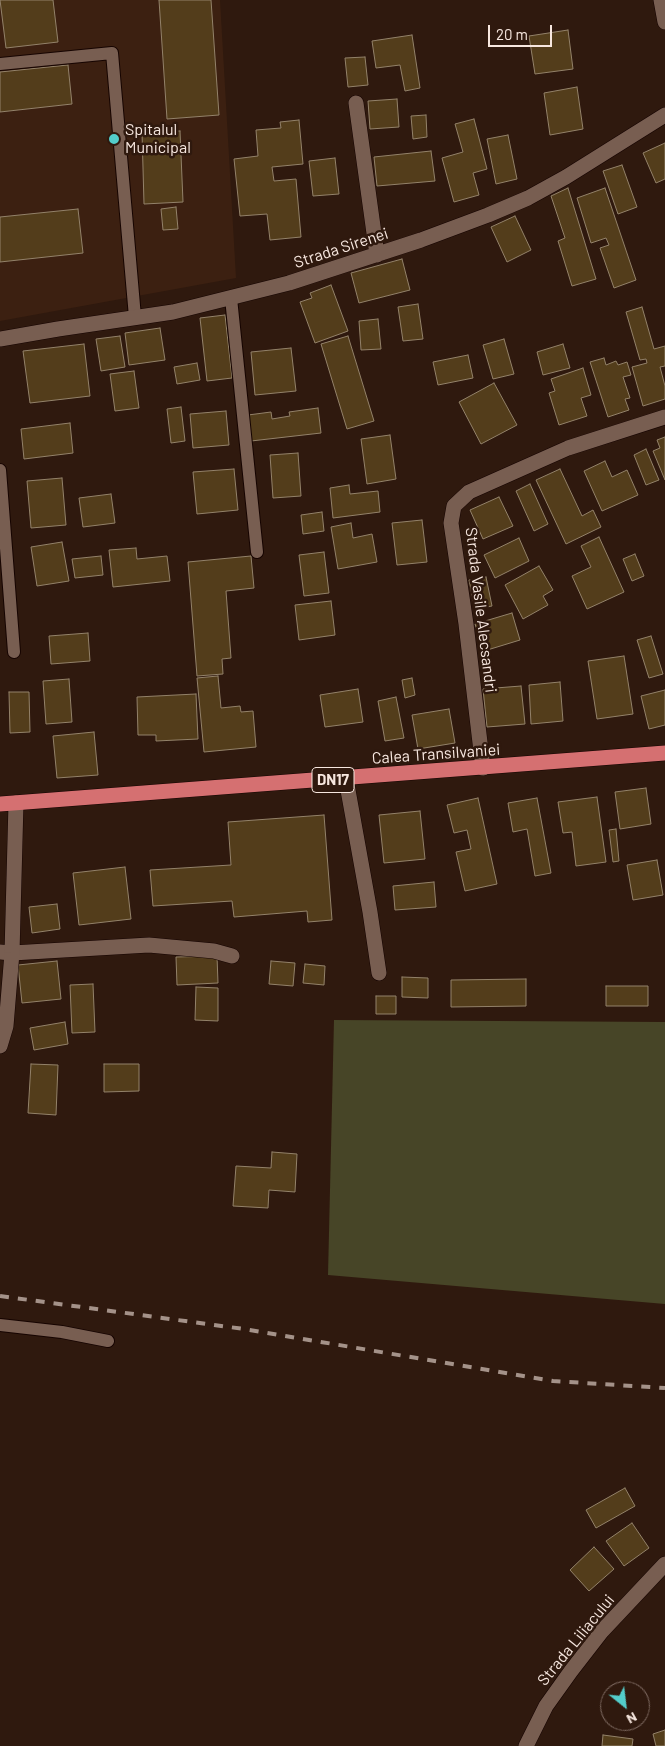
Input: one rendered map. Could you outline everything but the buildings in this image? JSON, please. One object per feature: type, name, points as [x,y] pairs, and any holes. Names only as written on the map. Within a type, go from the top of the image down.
[{"type":"highway","name":"Calea Transilvaniei","points":[[0,804],[346,779],[665,753]]},
{"type":"street","points":[[661,0],[665,22]]},
{"type":"street","points":[[356,103],[377,255]]},
{"type":"street","name":"Strada Sirenei","points":[[0,339],[173,312],[289,283],[377,255],[480,218],[528,198],[574,172],[665,114]]},
{"type":"street","name":"Strada Vasile Alecsandri","points":[[483,768],[452,523],[454,506],[469,492],[568,448],[665,417]]},
{"type":"street","points":[[346,779],[379,973]]},
{"type":"street","points":[[0,1046],[6,1026],[6,953],[16,803]]},
{"type":"street","points":[[6,953],[149,945],[214,951],[232,956]]},
{"type":"street","name":"Strada Liliacului","points":[[526,1746],[546,1706],[571,1671],[602,1631],[665,1564]]},
{"type":"lane","points":[[0,64],[112,53],[135,317]]},
{"type":"lane","points":[[231,298],[257,552]]},
{"type":"lane","points":[[0,470],[14,652]]},
{"type":"lane","points":[[0,1326],[62,1332],[108,1341]]},
{"type":"shaded area","name":"Spitalul Municipal","points":[[0,0],[220,0],[236,278],[0,321]]},
{"type":"shaded area","points":[[334,1020],[665,1022],[665,1304],[328,1275]]},
{"type":"railway","points":[[0,1296],[244,1329],[553,1381],[665,1388]]},
{"type":"place","name":"Spitalul Municipal","points":[[114,139]]}]
